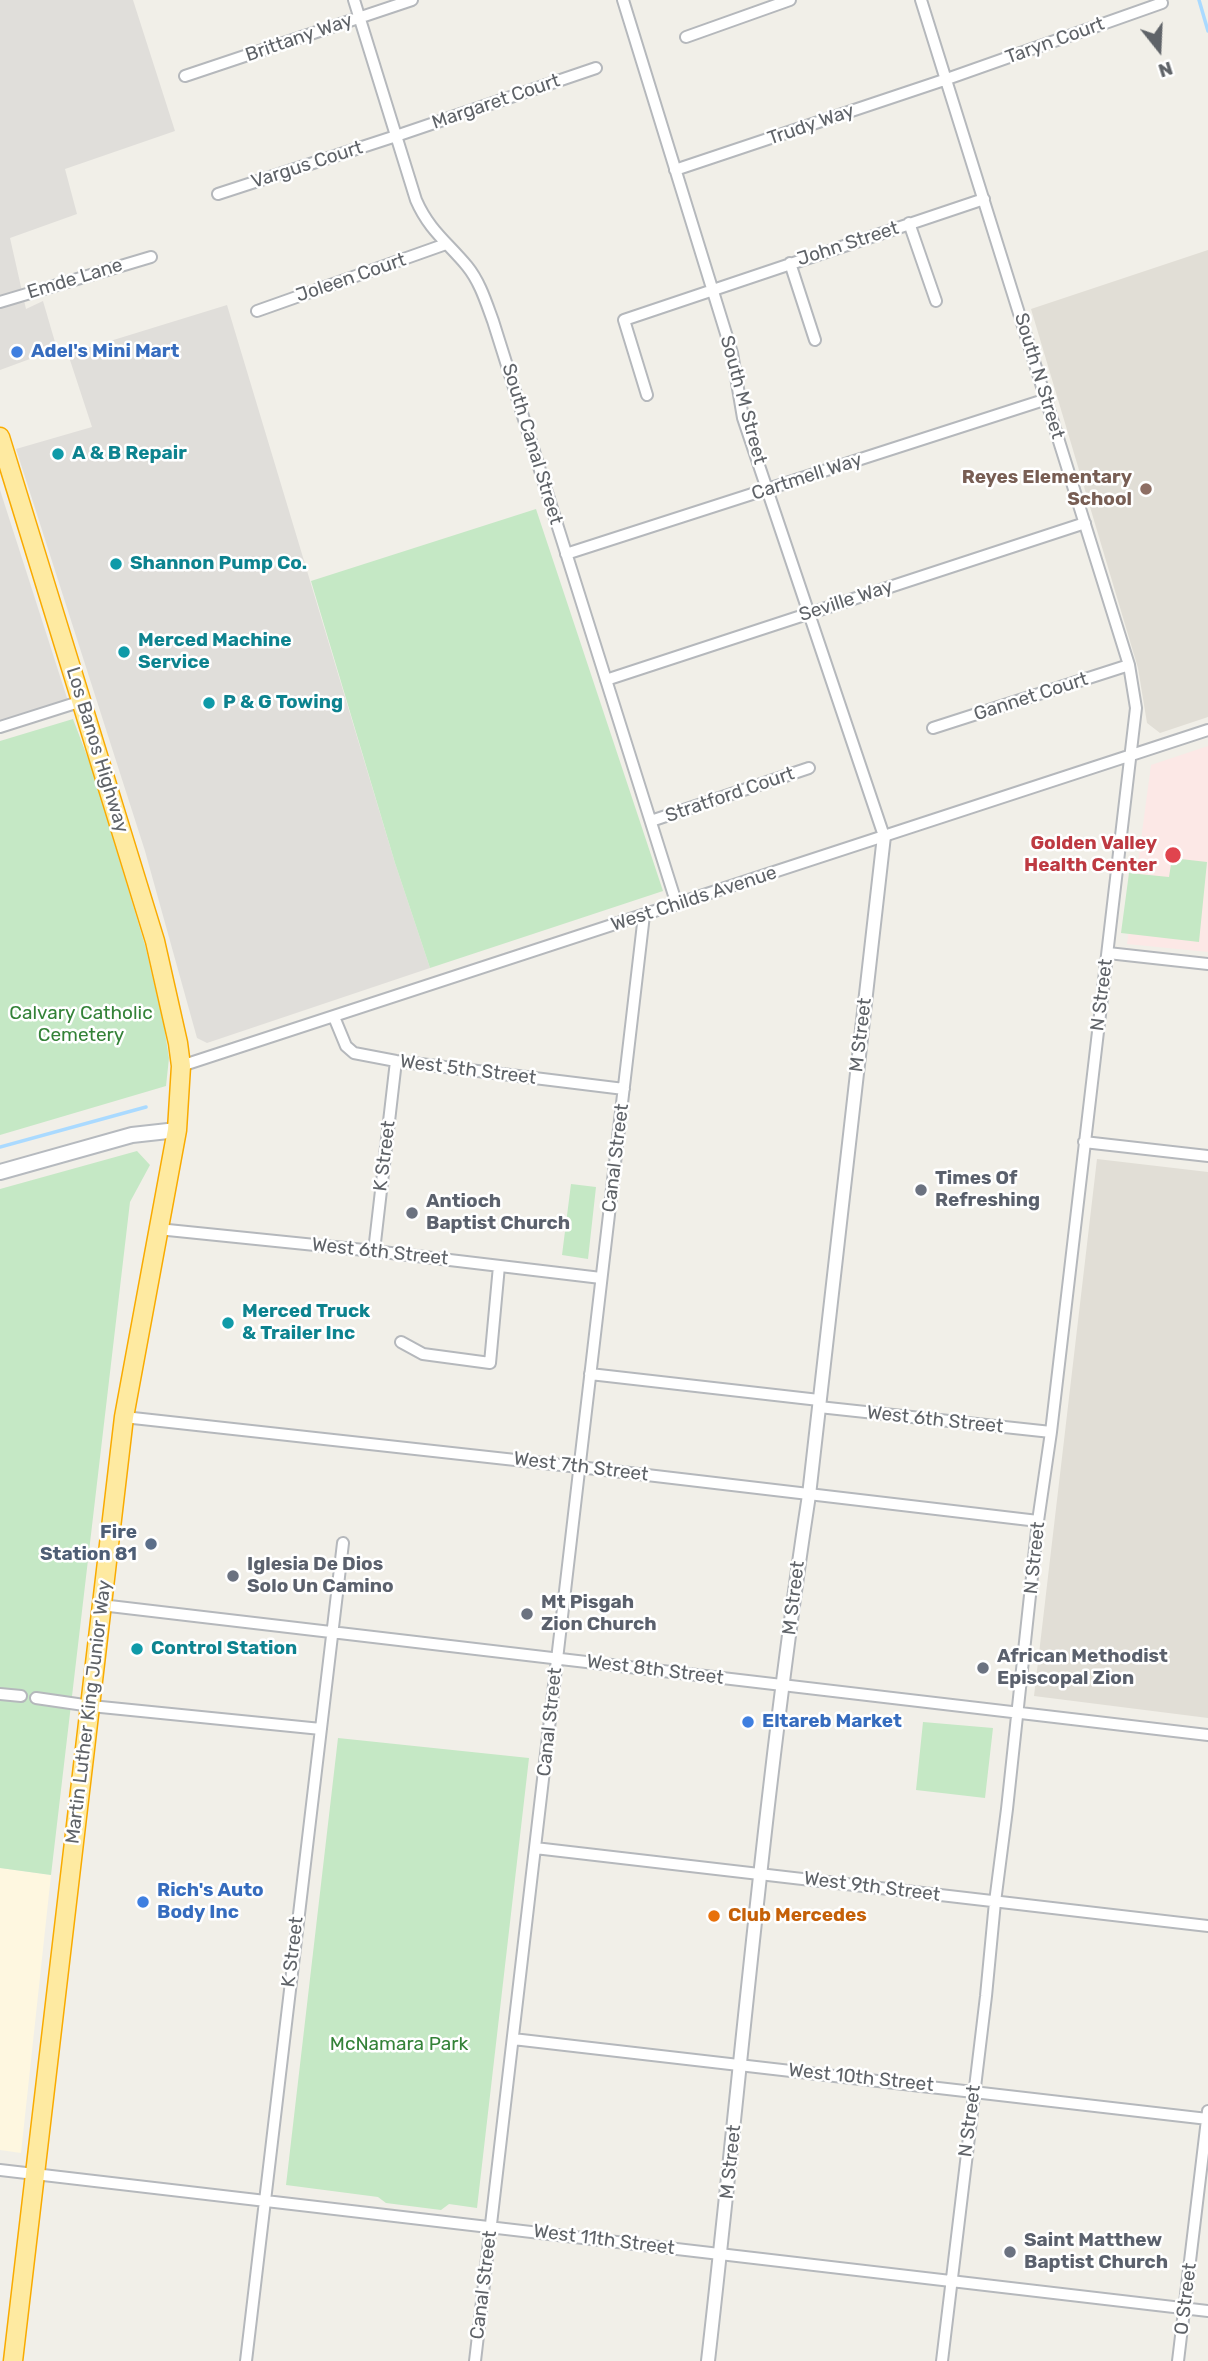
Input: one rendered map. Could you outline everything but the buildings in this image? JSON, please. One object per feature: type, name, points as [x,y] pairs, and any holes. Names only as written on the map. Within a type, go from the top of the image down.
[{"type":"highway","name":"Los Banos Highway","points":[[0,437],[4,464],[82,701],[155,941],[181,1066]]},
{"type":"highway","name":"Martin Luther King Junior Way","points":[[13,2361],[124,1417],[177,1130],[181,1066]]},
{"type":"main road","points":[[0,1172],[132,1135],[177,1130]]},
{"type":"street","name":"South Canal Street","points":[[354,0],[415,200],[426,220],[467,267],[484,296],[677,905]]},
{"type":"street","name":"Brittany Way","points":[[186,76],[412,0]]},
{"type":"street","name":"South M Street","points":[[623,0],[732,353],[743,418],[884,836]]},
{"type":"street","points":[[686,37],[790,0]]},
{"type":"street","name":"South N Street","points":[[921,0],[1129,665],[1136,708],[1132,755]]},
{"type":"street","name":"Taryn Court","points":[[947,79],[1162,3]]},
{"type":"street","name":"Margaret Court","points":[[396,136],[596,68]]},
{"type":"street","name":"Trudy Way","points":[[675,170],[947,79]]},
{"type":"street","name":"Vargus Court","points":[[218,194],[396,136]]},
{"type":"street","name":"John Street","points":[[647,395],[624,320],[984,199]]},
{"type":"street","points":[[909,223],[936,301]]},
{"type":"street","name":"Joleen Court","points":[[257,311],[446,244]]},
{"type":"street","name":"Emde Lane","points":[[0,302],[151,257]]},
{"type":"street","points":[[790,263],[814,340]]},
{"type":"street","name":"Cartmell Way","points":[[566,554],[1047,399]]},
{"type":"street","name":"Seville Way","points":[[606,680],[1086,523]]},
{"type":"street","name":"Gannet Court","points":[[933,728],[1129,665]]},
{"type":"street","points":[[0,727],[82,701]]},
{"type":"street","name":"West Childs Avenue","points":[[181,1066],[1208,730]]},
{"type":"street","name":"N Street","points":[[942,2361],[986,1996],[1038,1521],[1132,755]]},
{"type":"street","name":"Stratford Court","points":[[651,821],[809,768]]},
{"type":"street","name":"M Street","points":[[708,2361],[739,2064],[794,1589],[809,1495],[884,836]]},
{"type":"street","name":"Canal Street","points":[[475,2361],[644,915]]},
{"type":"street","points":[[1108,953],[1208,964]]},
{"type":"street","name":"West 5th Street","points":[[334,1017],[346,1046],[354,1052],[396,1061],[624,1089]]},
{"type":"street","name":"K Street","points":[[374,1251],[396,1061]]},
{"type":"street","points":[[1084,1142],[1208,1156]]},
{"type":"street","name":"West 6th Street","points":[[158,1229],[601,1278]]},
{"type":"street","points":[[401,1342],[423,1354],[490,1363],[499,1266]]},
{"type":"street","name":"West 6th Street","points":[[590,1374],[1051,1432]]},
{"type":"street","name":"West 7th Street","points":[[124,1417],[1038,1521]]},
{"type":"street","name":"K Street","points":[[246,2361],[342,1543]]},
{"type":"street","name":"West 8th Street","points":[[101,1605],[1208,1735]]},
{"type":"street","points":[[0,1694],[21,1696]]},
{"type":"street","points":[[36,1698],[90,1706],[321,1729]]},
{"type":"street","name":"West 9th Street","points":[[535,1848],[1208,1926]]},
{"type":"street","name":"West 10th Street","points":[[513,2039],[1208,2116]]},
{"type":"street","name":"O Street","points":[[1178,2361],[1208,2116]]},
{"type":"street","name":"West 11th Street","points":[[0,2170],[1208,2311]]},
{"type":"shaded area","points":[[0,0],[133,0],[175,131],[65,169],[77,214],[10,238],[26,309],[43,301],[57,349],[0,370]]},
{"type":"shaded area","name":"Reyes Elementary School","points":[[1208,250],[1208,717],[1160,733],[1147,723],[1138,668],[1031,309]]},
{"type":"shaded area","points":[[227,305],[395,863],[430,968],[207,1043],[197,1038],[145,851],[16,449],[92,427],[68,354]]},
{"type":"shaded area","points":[[0,490],[68,701],[0,721]]},
{"type":"shaded area","name":"Golden Valley Health Center","points":[[1208,746],[1208,952],[1127,944],[1151,765]]},
{"type":"shaded area","points":[[1097,1159],[1208,1172],[1208,1718],[1034,1696]]},
{"type":"shaded area","points":[[0,1868],[51,1875],[21,2153],[0,2150]]},
{"type":"green space","points":[[536,509],[663,891],[430,968],[395,863],[311,581]]},
{"type":"green space","name":"Calvary Catholic Cemetery","points":[[73,719],[92,769],[145,945],[169,1058],[166,1086],[0,1135],[0,741]]},
{"type":"green space","points":[[1172,858],[1207,862],[1199,942],[1121,933],[1129,873],[1169,877]]},
{"type":"green space","points":[[137,1151],[150,1165],[130,1202],[51,1875],[0,1868],[0,1189]]},
{"type":"green space","points":[[571,1184],[596,1187],[588,1259],[562,1255]]},
{"type":"green space","points":[[923,1722],[993,1728],[985,1798],[916,1790]]},
{"type":"green space","name":"McNamara Park","points":[[338,1738],[529,1758],[477,2208],[449,2204],[441,2210],[386,2203],[378,2197],[286,2185]]},
{"type":"waterway","points":[[1199,0],[1208,31]]},
{"type":"waterway","points":[[0,1147],[146,1107]]},
{"type":"place","name":"Adel's Mini Mart","points":[[17,352]]},
{"type":"place","name":"A & B Repair","points":[[58,454]]},
{"type":"place","name":"Reyes Elementary School","points":[[1146,489]]},
{"type":"place","name":"Shannon Pump Co.","points":[[116,564]]},
{"type":"place","name":"Merced Machine Service","points":[[124,652]]},
{"type":"place","name":"P & G Towing","points":[[209,703]]},
{"type":"place","name":"Golden Valley Health Center","points":[[1173,855]]},
{"type":"place","name":"Times Of Refreshing","points":[[921,1190]]},
{"type":"place","name":"Antioch Baptist Church","points":[[412,1213]]},
{"type":"place","name":"Merced Truck & Trailer Inc","points":[[228,1323]]},
{"type":"place","name":"Fire Station 81","points":[[151,1544]]},
{"type":"place","name":"Iglesia De Dios Solo Un Camino","points":[[233,1576]]},
{"type":"place","name":"Mt Pisgah Zion Church","points":[[527,1614]]},
{"type":"place","name":"Control Station","points":[[137,1649]]},
{"type":"place","name":"African Methodist Episcopal Zion","points":[[983,1668]]},
{"type":"place","name":"Eltareb Market","points":[[748,1722]]},
{"type":"place","name":"Rich's Auto Body Inc","points":[[143,1902]]},
{"type":"place","name":"Club Mercedes","points":[[714,1916]]},
{"type":"place","name":"Saint Matthew Baptist Church","points":[[1010,2252]]}]
